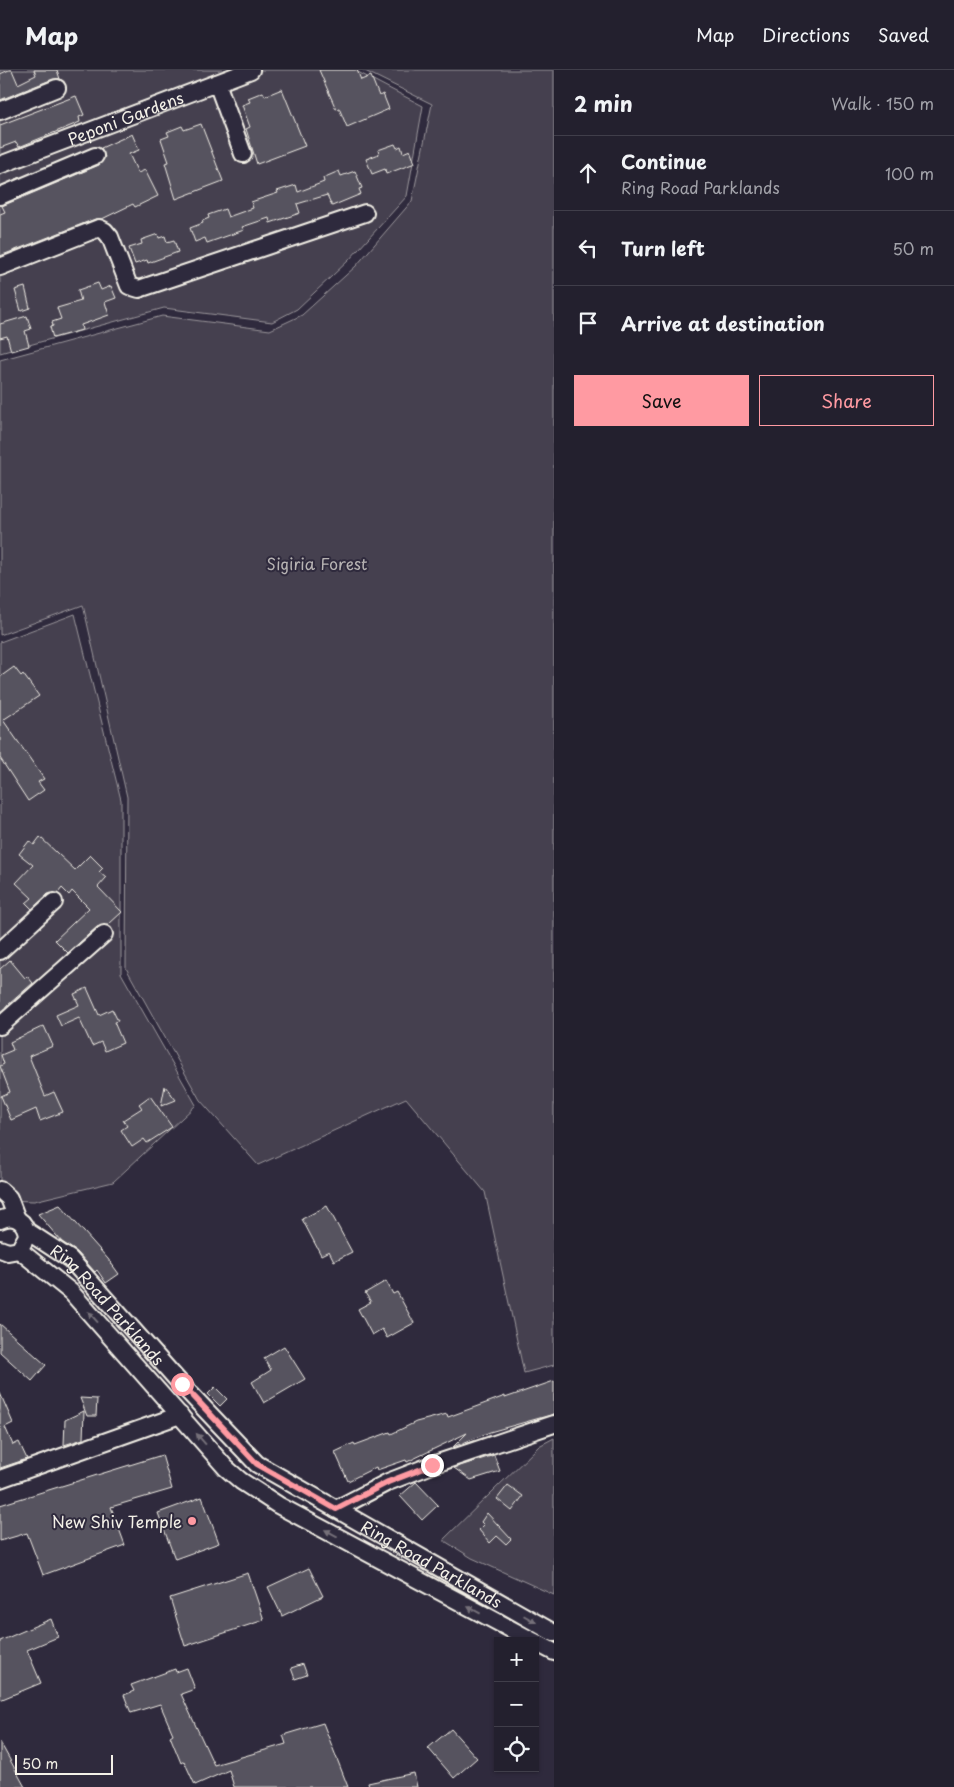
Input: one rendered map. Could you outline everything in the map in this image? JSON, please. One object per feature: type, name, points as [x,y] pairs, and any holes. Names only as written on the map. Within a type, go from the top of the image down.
[{"type":"street","name":"Peponi Gardens","points":[[0,165],[251,70]]},
{"type":"street","points":[[217,83],[244,154]]},
{"type":"street","points":[[0,111],[57,88]]},
{"type":"street","points":[[0,196],[95,156]]},
{"type":"street","points":[[0,267],[99,228],[110,237],[129,286],[139,289],[365,213]]},
{"type":"street","points":[[0,951],[54,902]]},
{"type":"street","points":[[0,1026],[104,934]]},
{"type":"street","points":[[0,1190],[9,1198],[22,1225],[26,1242],[19,1250],[8,1252],[0,1249]]},
{"type":"street","points":[[0,1220],[6,1218],[22,1225]]},
{"type":"street","name":"Ring Road Parklands","points":[[22,1225],[70,1259],[257,1464],[554,1633]]},
{"type":"street","name":"Ring Road Parklands","points":[[19,1250],[71,1292],[226,1468],[258,1492],[527,1637]]},
{"type":"street","points":[[166,1398],[182,1384]]},
{"type":"street","points":[[0,1479],[180,1415]]},
{"type":"street","points":[[336,1509],[406,1475],[554,1424]]},
{"type":"street","name":"Ring Road Parklands","points":[[539,1644],[554,1652]]},
{"type":"green space","points":[[0,70],[354,70],[423,106],[407,196],[349,260],[297,309],[272,322],[164,308],[0,353]]},
{"type":"green space","name":"Sigiria Forest","points":[[363,70],[554,70],[554,1365],[524,1373],[485,1192],[406,1098],[258,1165],[200,1100],[126,968],[127,797],[83,605],[0,635],[0,360],[162,316],[270,330],[302,315],[356,266],[412,201],[432,104]]},
{"type":"green space","points":[[75,614],[121,800],[121,973],[196,1105],[113,1182],[34,1201],[0,1200],[0,642]]},
{"type":"green space","points":[[554,1438],[554,1595],[472,1558],[443,1540],[539,1446]]},
{"type":"building","points":[[12,70],[18,84],[36,75],[34,70],[57,70],[60,79],[53,79],[0,100],[0,74]]},
{"type":"building","points":[[319,70],[357,70],[361,80],[371,76],[379,96],[383,94],[389,109],[347,127],[339,108],[336,109]]},
{"type":"building","points":[[282,89],[305,146],[257,164],[246,129],[250,127],[242,105],[250,102],[248,98],[263,92],[265,96]]},
{"type":"building","points":[[76,96],[84,115],[79,117],[80,122],[19,147],[16,142],[0,148],[0,125]]},
{"type":"building","points":[[201,124],[223,181],[176,199],[165,163],[169,162],[161,139],[169,136],[167,132],[182,126],[184,130]]},
{"type":"building","points":[[132,134],[139,150],[129,154],[138,173],[145,170],[158,196],[135,207],[133,204],[102,219],[95,219],[0,256],[0,214],[5,212],[2,206],[99,165],[105,157],[101,148]]},
{"type":"building","points":[[395,144],[397,148],[401,146],[403,153],[410,150],[415,163],[386,174],[385,169],[372,174],[366,159],[379,154],[378,150]]},
{"type":"building","points":[[339,171],[341,176],[355,171],[362,188],[359,189],[361,194],[332,206],[327,195],[297,204],[300,213],[270,223],[269,218],[242,227],[244,230],[207,243],[205,238],[195,242],[190,228],[203,223],[202,221],[209,218],[208,215],[225,209],[228,217],[253,208],[251,202],[278,193],[277,191],[296,185],[298,192],[324,182],[323,178]]},
{"type":"building","points":[[158,234],[159,238],[165,236],[167,242],[174,240],[178,252],[148,263],[147,260],[135,264],[129,248],[142,244],[141,240]]},
{"type":"building","points":[[98,283],[101,290],[111,286],[116,298],[105,302],[109,315],[81,325],[82,330],[53,338],[50,327],[53,326],[52,322],[61,319],[57,308],[81,301],[78,290]]},
{"type":"building","points":[[25,287],[30,308],[21,311],[15,290]]},
{"type":"building","points":[[27,316],[31,329],[25,331],[29,346],[11,351],[7,336],[0,338],[0,324]]},
{"type":"building","points":[[14,667],[21,676],[23,674],[39,696],[3,720],[44,779],[38,782],[44,790],[28,801],[0,758],[0,677]]},
{"type":"building","points":[[40,837],[75,870],[90,855],[103,868],[99,872],[106,878],[98,887],[122,912],[108,925],[97,927],[68,953],[55,940],[89,908],[72,891],[69,895],[62,888],[58,893],[48,894],[32,909],[26,903],[32,898],[16,883],[33,865],[19,854],[29,841],[34,845]]},
{"type":"building","points":[[10,960],[25,978],[27,976],[33,983],[0,1012],[0,969]]},
{"type":"building","points":[[87,988],[99,1015],[112,1009],[118,1021],[114,1022],[123,1043],[105,1051],[101,1042],[92,1046],[79,1018],[61,1026],[56,1015],[79,1005],[74,994]]},
{"type":"building","points":[[44,1026],[53,1046],[29,1056],[45,1096],[54,1092],[63,1112],[40,1121],[36,1109],[11,1120],[1,1096],[10,1092],[0,1066],[4,1064],[1,1055],[13,1050],[10,1042]]},
{"type":"building","points":[[165,1086],[176,1100],[161,1106]]},
{"type":"building","points":[[150,1096],[172,1127],[147,1143],[144,1139],[132,1147],[121,1130],[127,1126],[123,1120],[142,1108],[139,1104]]},
{"type":"building","points":[[60,1205],[119,1274],[106,1283],[97,1270],[95,1272],[77,1252],[62,1242],[38,1214]]},
{"type":"building","points":[[327,1206],[352,1252],[334,1261],[329,1251],[321,1255],[302,1219]]},
{"type":"building","points":[[386,1281],[393,1294],[397,1292],[414,1323],[387,1338],[382,1329],[372,1335],[358,1309],[371,1302],[365,1293]]},
{"type":"building","points":[[0,1324],[46,1365],[32,1381],[0,1352]]},
{"type":"building","points":[[284,1346],[305,1379],[264,1403],[252,1382],[271,1370],[264,1358]]},
{"type":"building","points":[[554,1381],[554,1414],[490,1432],[453,1447],[467,1433],[407,1462],[406,1460],[377,1470],[376,1467],[348,1481],[335,1452],[354,1443],[355,1445],[390,1432],[391,1434],[416,1422],[447,1414],[448,1417],[505,1396],[505,1398]]},
{"type":"building","points":[[215,1387],[227,1399],[220,1406],[208,1394]]},
{"type":"building","points":[[0,1393],[13,1423],[5,1427],[13,1445],[19,1442],[27,1459],[0,1468]]},
{"type":"building","points":[[80,1398],[97,1399],[96,1416],[87,1416]]},
{"type":"building","points":[[84,1411],[83,1439],[64,1445],[65,1420]]},
{"type":"building","points":[[162,1455],[172,1489],[111,1507],[125,1545],[43,1575],[27,1533],[0,1541],[0,1505]]},
{"type":"building","points":[[494,1455],[500,1471],[471,1480],[454,1468]]},
{"type":"building","points":[[416,1482],[438,1505],[422,1520],[400,1496]]},
{"type":"building","points":[[508,1485],[523,1496],[512,1511],[497,1499]]},
{"type":"building","points":[[202,1497],[219,1543],[175,1559],[158,1513]]},
{"type":"building","points":[[487,1513],[511,1539],[506,1544],[497,1536],[490,1543],[479,1530],[484,1525],[481,1522]]},
{"type":"building","points":[[309,1568],[323,1596],[282,1616],[268,1587]]},
{"type":"building","points":[[248,1573],[264,1620],[185,1646],[170,1598]]},
{"type":"building","points":[[51,1619],[58,1637],[27,1650],[41,1683],[0,1700],[0,1641]]},
{"type":"building","points":[[303,1664],[307,1675],[295,1679],[291,1668]]},
{"type":"building","points":[[187,1668],[195,1689],[181,1694],[214,1765],[286,1744],[283,1735],[323,1723],[348,1787],[234,1787],[229,1770],[195,1785],[184,1761],[181,1763],[170,1736],[173,1734],[160,1704],[131,1713],[124,1695],[134,1691],[131,1685],[175,1669],[176,1672]]},
{"type":"building","points":[[451,1729],[477,1758],[454,1778],[428,1748]]},
{"type":"building","points":[[0,1742],[25,1787],[0,1787]]},
{"type":"building","points":[[414,1773],[417,1787],[369,1787],[368,1783]]},
{"type":"place","name":"New Shiv Temple","points":[[192,1521]]},
{"type":"route","points":[[182,1384],[235,1443],[257,1464],[336,1509],[388,1482],[432,1465]]}]
